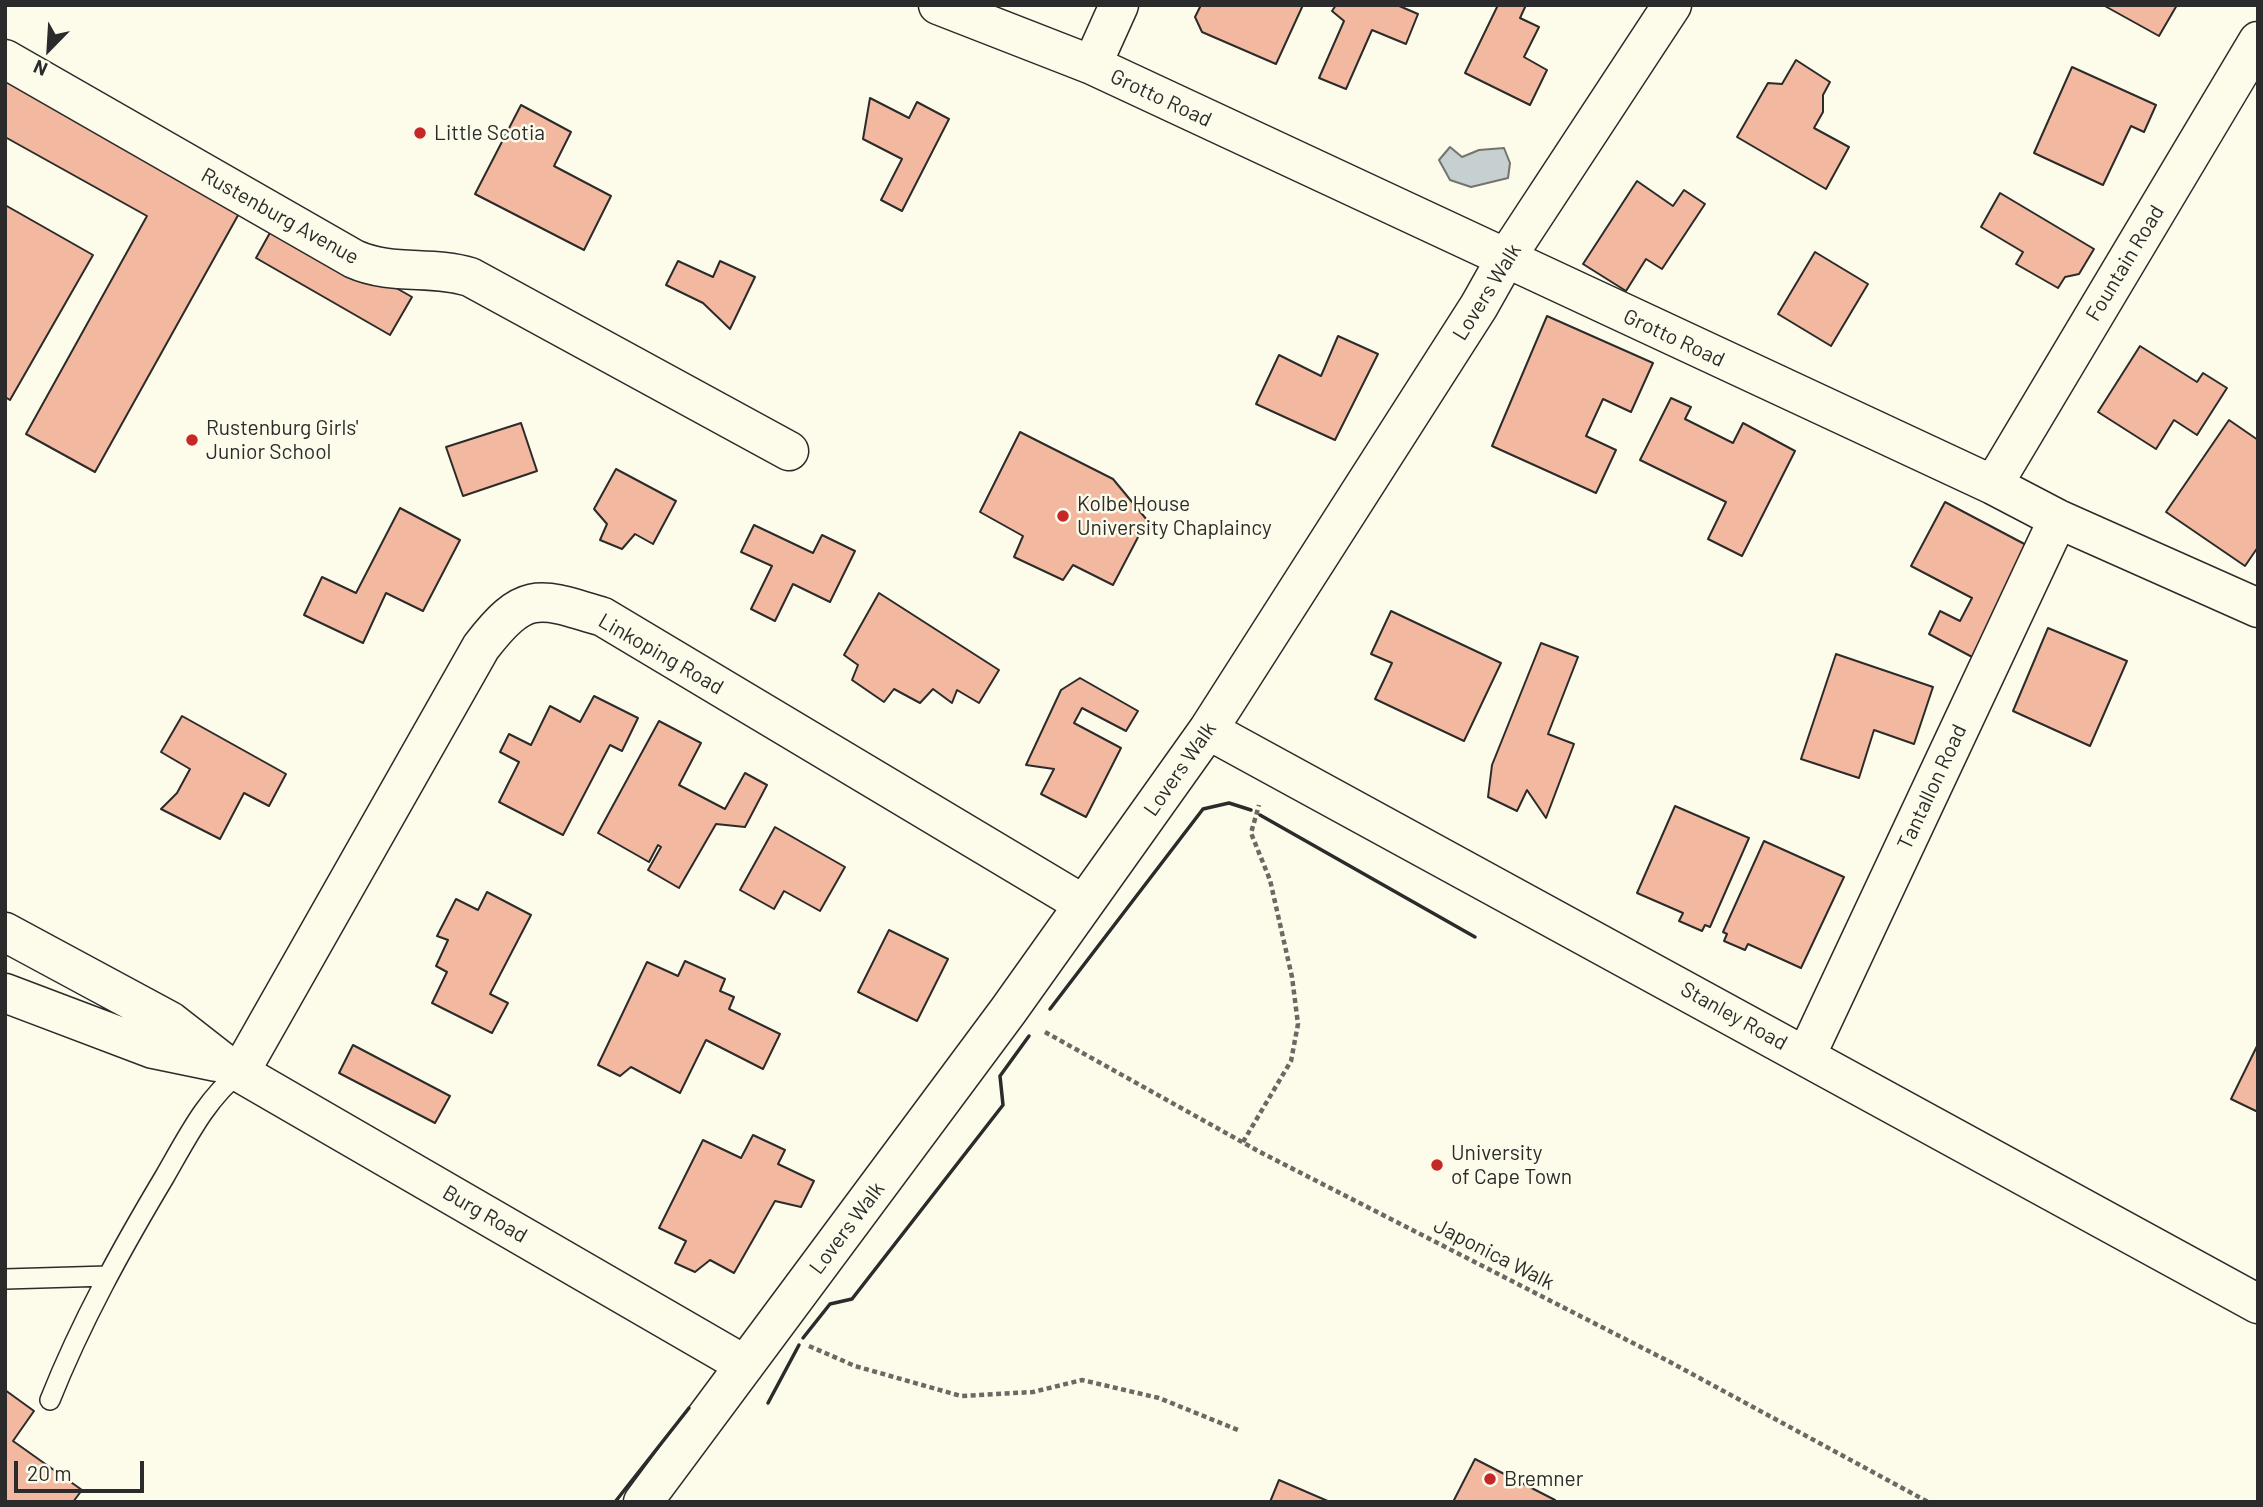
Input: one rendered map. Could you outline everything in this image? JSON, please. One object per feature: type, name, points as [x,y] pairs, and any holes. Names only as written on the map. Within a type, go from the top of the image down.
[{"type":"street","name":"Grotto Road","points":[[938,5],[1091,65],[1993,485],[2059,519],[2258,608]]},
{"type":"street","name":"Grotto Road","points":[[1091,65],[1119,5]]},
{"type":"street","name":"Lovers Walk","points":[[643,1502],[1008,1011],[1208,730],[1506,258],[1672,5]]},
{"type":"street","name":"Fountain Road","points":[[1993,485],[2258,41]]},
{"type":"street","name":"Rustenburg Avenue","points":[[5,59],[354,259],[381,269],[438,270],[470,277],[789,451]]},
{"type":"street","name":"Tantallon Road","points":[[1806,1056],[2059,519]]},
{"type":"street","name":"Linkoping Road","points":[[232,1068],[481,647],[515,608],[537,601],[560,604],[603,617],[1083,904]]},
{"type":"street","name":"Stanley Road","points":[[1208,730],[2258,1304]]},
{"type":"street","name":"Burg Road","points":[[5,932],[170,1021],[232,1068],[745,1364]]},
{"type":"street","name":"Burg Road","points":[[5,993],[153,1049],[232,1068]]},
{"type":"lane","points":[[50,1400],[71,1348],[108,1276],[196,1122],[232,1068]]},
{"type":"lane","points":[[5,1279],[108,1276]]},
{"type":"path","points":[[1243,1143],[1291,1061],[1298,1024],[1292,977],[1270,880],[1251,833],[1259,804]]},
{"type":"path","name":"Japonica Walk","points":[[1046,1033],[1243,1143],[1670,1362],[1928,1502]]},
{"type":"path","points":[[804,1343],[855,1366],[961,1396],[1033,1392],[1082,1380],[1159,1398],[1238,1430]]},
{"type":"shaded area","points":[[1450,147],[1462,157],[1479,150],[1504,148],[1510,163],[1508,178],[1471,187],[1450,180],[1439,160]]},
{"type":"building","points":[[1201,5],[1303,5],[1276,64],[1202,32],[1195,17]]},
{"type":"building","points":[[1336,5],[1397,5],[1418,14],[1406,44],[1372,30],[1346,89],[1319,78],[1344,21],[1332,11]]},
{"type":"building","points":[[1498,5],[1526,5],[1520,18],[1539,27],[1524,57],[1547,70],[1530,105],[1465,73]]},
{"type":"building","points":[[2103,5],[2177,5],[2159,36]]},
{"type":"building","points":[[1796,60],[1830,82],[1823,95],[1823,112],[1814,128],[1849,147],[1826,189],[1737,137],[1768,83],[1782,84]]},
{"type":"building","points":[[5,67],[246,201],[95,472],[26,434],[147,216],[5,137]]},
{"type":"building","points":[[2072,67],[2156,105],[2144,132],[2131,126],[2103,185],[2034,153]]},
{"type":"building","points":[[870,98],[909,118],[917,102],[949,119],[902,211],[881,200],[902,159],[863,139]]},
{"type":"building","points":[[521,105],[571,132],[554,166],[611,196],[584,250],[475,194]]},
{"type":"building","points":[[1637,181],[1673,206],[1684,190],[1705,204],[1662,269],[1646,259],[1626,291],[1583,264]]},
{"type":"building","points":[[2000,193],[2094,249],[2079,274],[2065,277],[2058,288],[2016,264],[2023,252],[1981,227]]},
{"type":"building","points":[[5,205],[93,255],[10,400],[5,397]]},
{"type":"building","points":[[277,220],[412,297],[390,335],[256,258]]},
{"type":"building","points":[[1815,252],[1868,284],[1831,346],[1778,314]]},
{"type":"building","points":[[678,261],[713,277],[720,261],[755,277],[730,329],[703,303],[666,285]]},
{"type":"building","points":[[1547,316],[1653,363],[1631,412],[1603,399],[1586,436],[1616,450],[1596,493],[1492,446]]},
{"type":"building","points":[[1338,336],[1378,354],[1335,440],[1256,404],[1279,355],[1321,376]]},
{"type":"building","points":[[2140,346],[2197,382],[2203,373],[2227,388],[2197,435],[2174,420],[2156,449],[2098,412]]},
{"type":"building","points":[[1671,398],[1691,407],[1685,419],[1733,443],[1743,423],[1795,451],[1742,556],[1708,539],[1726,502],[1640,460]]},
{"type":"building","points":[[2229,420],[2258,440],[2258,547],[2245,566],[2166,512]]},
{"type":"building","points":[[521,423],[537,471],[463,496],[446,447]]},
{"type":"building","points":[[1020,432],[1113,479],[1147,520],[1113,585],[1073,565],[1063,580],[1014,557],[1023,536],[980,512]]},
{"type":"building","points":[[616,469],[676,501],[653,544],[635,534],[622,549],[600,540],[607,524],[594,509]]},
{"type":"building","points":[[1945,502],[2032,548],[1974,658],[1929,634],[1940,611],[1960,621],[1972,598],[1911,566]]},
{"type":"building","points":[[400,508],[460,540],[423,611],[386,593],[363,643],[304,615],[322,577],[356,593]]},
{"type":"building","points":[[754,525],[813,553],[822,535],[855,551],[830,602],[793,584],[775,621],[751,609],[772,566],[741,552]]},
{"type":"building","points":[[879,593],[999,670],[979,703],[957,690],[952,703],[933,689],[920,703],[894,689],[884,702],[852,680],[858,665],[844,655]]},
{"type":"building","points":[[1391,611],[1501,663],[1464,741],[1375,699],[1392,663],[1371,654]]},
{"type":"building","points":[[2048,628],[2127,661],[2090,746],[2013,711]]},
{"type":"building","points":[[1541,643],[1578,657],[1548,734],[1574,744],[1546,818],[1527,790],[1517,811],[1488,797],[1492,765]]},
{"type":"building","points":[[1836,654],[1933,687],[1914,744],[1874,730],[1859,778],[1801,759]]},
{"type":"building","points":[[1080,678],[1138,711],[1126,731],[1082,708],[1074,723],[1121,748],[1086,817],[1041,794],[1054,769],[1026,765],[1061,690]]},
{"type":"building","points":[[594,696],[638,718],[622,751],[610,745],[563,835],[499,802],[519,762],[500,752],[509,734],[531,745],[550,706],[580,722]]},
{"type":"building","points":[[182,716],[286,774],[269,806],[244,793],[220,839],[161,809],[177,793],[190,769],[161,752]]},
{"type":"building","points":[[659,721],[701,743],[679,785],[725,809],[745,773],[767,785],[745,827],[716,824],[679,888],[648,870],[661,847],[658,845],[649,862],[598,833]]},
{"type":"building","points":[[1675,806],[1749,838],[1710,927],[1705,925],[1702,931],[1679,921],[1683,913],[1637,893]]},
{"type":"building","points":[[775,827],[845,867],[820,911],[784,891],[774,909],[740,890]]},
{"type":"building","points":[[1764,841],[1844,877],[1801,968],[1748,944],[1745,950],[1724,941],[1727,934],[1723,932]]},
{"type":"building","points":[[487,892],[531,915],[490,994],[508,1003],[492,1033],[432,1003],[447,972],[436,966],[448,940],[437,936],[456,899],[478,910]]},
{"type":"building","points":[[889,930],[948,959],[917,1021],[858,992]]},
{"type":"building","points":[[685,961],[725,979],[720,991],[734,997],[729,1009],[780,1034],[763,1069],[706,1040],[680,1093],[631,1067],[620,1076],[598,1065],[647,962],[678,976]]},
{"type":"building","points":[[2258,1044],[2258,1112],[2231,1099]]},
{"type":"building","points":[[353,1045],[450,1096],[435,1123],[339,1073]]},
{"type":"building","points":[[753,1135],[785,1150],[778,1164],[814,1181],[801,1207],[775,1201],[734,1273],[710,1260],[695,1272],[675,1263],[686,1241],[659,1228],[703,1140],[741,1158]]},
{"type":"building","points":[[5,1390],[34,1411],[13,1441],[82,1490],[73,1502],[5,1502]]},
{"type":"building","name":"Bremner","points":[[1475,1459],[1555,1500],[1554,1502],[1453,1502]]},
{"type":"building","points":[[1279,1480],[1330,1502],[1270,1502]]},
{"type":"wall","points":[[1050,1009],[1203,809],[1229,803],[1251,810]]},
{"type":"wall","points":[[1260,815],[1475,937]]},
{"type":"wall","points":[[803,1338],[830,1304],[852,1299],[1003,1105],[1000,1076],[1029,1036]]},
{"type":"wall","points":[[768,1403],[799,1345]]},
{"type":"wall","points":[[615,1502],[689,1408]]},
{"type":"place","name":"Little Scotia","points":[[420,133]]},
{"type":"place","name":"Rustenburg Girls' Junior School","points":[[192,440]]},
{"type":"place","name":"Kolbe House University Chaplaincy","points":[[1063,516]]},
{"type":"place","name":"University of Cape Town","points":[[1437,1165]]},
{"type":"place","name":"Bremner","points":[[1490,1479]]}]
